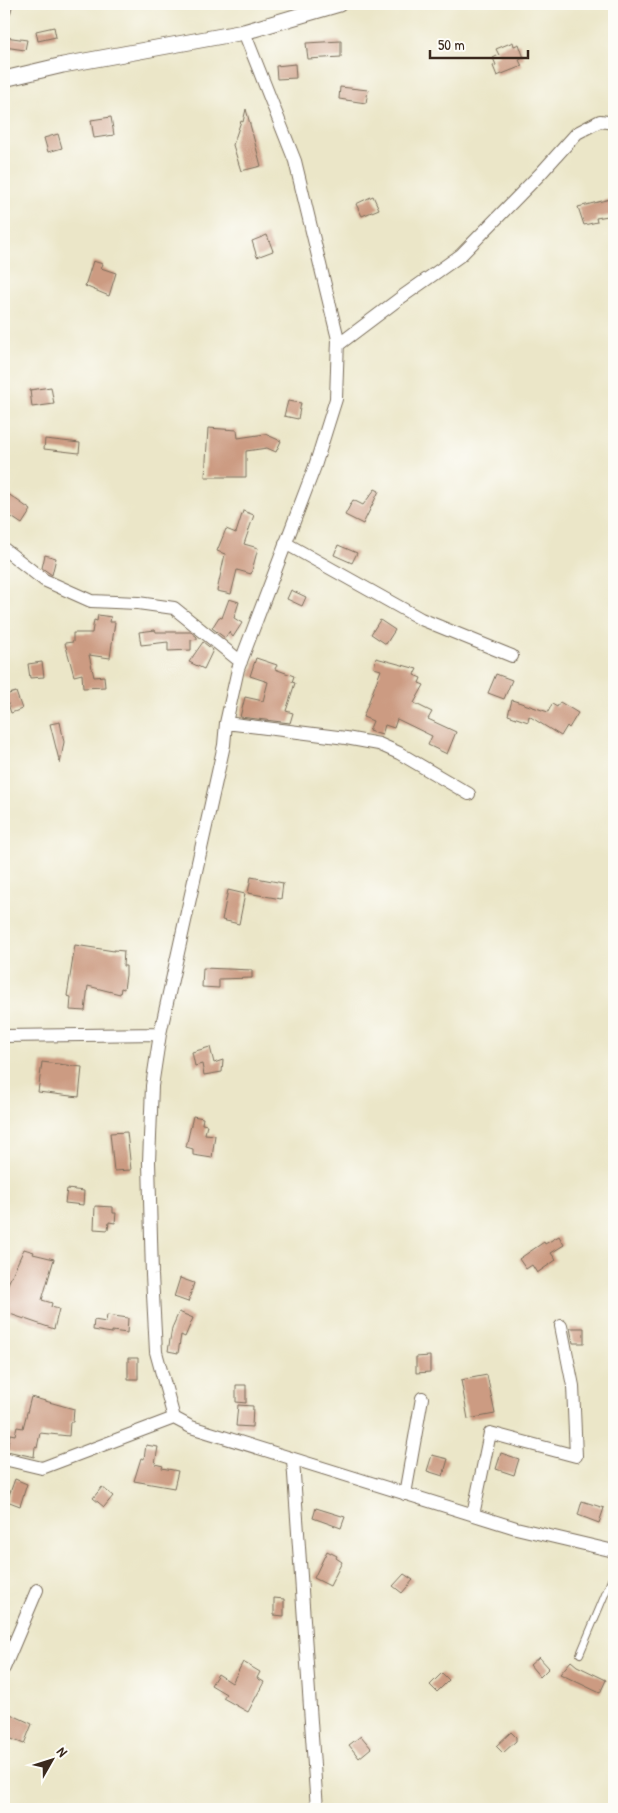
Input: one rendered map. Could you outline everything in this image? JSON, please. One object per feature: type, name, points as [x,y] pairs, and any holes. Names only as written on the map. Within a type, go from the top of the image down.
[{"type":"street","points":[[4,12],[6,4]]},
{"type":"street","points":[[4,79],[63,65],[244,32],[339,4]]},
{"type":"street","points":[[244,32],[295,161],[338,339],[336,399],[315,466],[241,662],[226,723],[224,746],[160,1034],[152,1086],[149,1162],[156,1352],[174,1418],[191,1427],[516,1528],[614,1551]]},
{"type":"street","points":[[338,345],[403,296],[461,256],[577,133],[600,121],[614,123]]},
{"type":"street","points":[[285,543],[421,619],[512,656]]},
{"type":"street","points":[[4,549],[44,580],[91,601],[138,603],[174,608],[241,662]]},
{"type":"street","points":[[226,723],[379,744],[399,753],[469,794]]},
{"type":"street","points":[[4,1036],[160,1034]]},
{"type":"street","points":[[473,1515],[490,1433],[576,1456],[573,1386],[561,1326]]},
{"type":"street","points":[[405,1494],[422,1398]]},
{"type":"street","points":[[4,1459],[42,1468],[174,1418]]},
{"type":"street","points":[[293,1460],[317,1809]]},
{"type":"street","points":[[4,1668],[37,1590]]},
{"type":"lane","points":[[580,1654],[614,1573]]},
{"type":"building","points":[[54,27],[56,37],[38,41],[36,31]]},
{"type":"building","points":[[5,37],[27,40],[25,50],[4,47]]},
{"type":"building","points":[[341,41],[341,57],[308,59],[306,43]]},
{"type":"building","points":[[513,42],[514,46],[519,44],[524,58],[519,60],[522,66],[497,76],[493,66],[496,65],[493,58],[499,55],[496,49]]},
{"type":"building","points":[[295,64],[296,78],[277,79],[276,66]]},
{"type":"building","points":[[340,87],[368,90],[366,103],[339,99]]},
{"type":"building","points":[[246,109],[261,166],[241,171],[233,145],[241,121],[243,122]]},
{"type":"building","points":[[111,117],[114,135],[94,138],[91,120]]},
{"type":"building","points":[[58,134],[62,148],[48,152],[44,138]]},
{"type":"building","points":[[373,196],[379,209],[362,216],[356,204]]},
{"type":"building","points":[[614,198],[614,215],[596,218],[597,222],[584,225],[578,207]]},
{"type":"building","points":[[267,235],[273,251],[257,257],[252,241]]},
{"type":"building","points":[[93,261],[103,264],[101,268],[116,273],[109,296],[85,286]]},
{"type":"building","points":[[51,387],[54,404],[32,407],[30,390]]},
{"type":"building","points":[[288,401],[301,403],[298,419],[284,416]]},
{"type":"building","points":[[208,428],[237,430],[238,438],[265,434],[281,441],[276,452],[267,448],[246,451],[246,477],[205,477]]},
{"type":"building","points":[[45,439],[80,443],[79,453],[44,449]]},
{"type":"building","points":[[375,489],[379,491],[363,524],[345,515],[353,500],[363,505]]},
{"type":"building","points":[[4,491],[31,510],[22,524],[4,512]]},
{"type":"building","points":[[243,511],[254,515],[244,544],[258,548],[251,574],[237,570],[231,594],[217,591],[225,554],[217,551],[226,529],[236,533]]},
{"type":"building","points":[[338,545],[357,553],[352,563],[334,555]]},
{"type":"building","points":[[45,555],[56,558],[52,575],[42,568]]},
{"type":"building","points":[[291,590],[306,597],[302,606],[287,599]]},
{"type":"building","points":[[229,599],[239,602],[234,618],[242,623],[233,637],[229,632],[225,638],[212,628],[219,617],[222,618]]},
{"type":"building","points":[[98,615],[111,617],[110,622],[115,622],[110,658],[89,655],[94,677],[104,676],[105,687],[83,688],[82,674],[74,676],[65,643],[73,642],[73,633],[92,633],[94,620],[97,621]]},
{"type":"building","points":[[380,620],[395,630],[386,644],[371,634]]},
{"type":"building","points":[[155,630],[156,632],[191,632],[197,639],[191,640],[191,650],[168,651],[168,642],[141,645],[139,632]]},
{"type":"building","points":[[203,642],[213,650],[204,669],[189,662]]},
{"type":"building","points":[[256,658],[277,665],[275,669],[294,676],[292,682],[295,683],[286,711],[293,713],[290,723],[240,717],[245,697],[263,701],[268,682],[250,676]]},
{"type":"building","points":[[376,658],[417,669],[414,675],[421,678],[419,683],[424,685],[414,703],[432,712],[428,719],[456,732],[447,754],[428,745],[432,736],[397,719],[394,728],[385,725],[382,735],[369,731],[373,721],[363,717],[381,670],[374,668]]},
{"type":"building","points":[[42,662],[44,677],[30,678],[28,664]]},
{"type":"building","points":[[496,674],[512,680],[504,699],[488,693]]},
{"type":"building","points":[[16,692],[22,709],[11,713],[5,695]]},
{"type":"building","points":[[512,700],[548,712],[552,704],[557,707],[560,702],[578,713],[569,728],[567,726],[561,736],[529,716],[528,722],[508,715]]},
{"type":"building","points":[[60,722],[64,742],[60,764],[50,724]]},
{"type":"building","points":[[251,877],[283,883],[281,899],[248,893]]},
{"type":"building","points":[[228,890],[245,894],[239,924],[222,920]]},
{"type":"building","points":[[75,945],[124,951],[123,966],[126,966],[126,975],[124,989],[121,988],[120,994],[88,986],[85,1011],[70,1010],[71,997],[67,996]]},
{"type":"building","points":[[203,968],[252,970],[252,978],[219,979],[219,988],[202,987]]},
{"type":"building","points":[[210,1047],[214,1063],[223,1060],[222,1072],[204,1075],[202,1064],[195,1066],[192,1052]]},
{"type":"building","points":[[42,1062],[82,1067],[79,1097],[38,1092]]},
{"type":"building","points":[[193,1116],[203,1118],[202,1124],[207,1125],[205,1134],[215,1135],[212,1158],[193,1155],[193,1149],[186,1147]]},
{"type":"building","points":[[127,1132],[131,1170],[114,1171],[110,1133]]},
{"type":"building","points":[[67,1189],[84,1191],[83,1205],[65,1203]]},
{"type":"building","points":[[95,1206],[113,1207],[113,1213],[116,1213],[115,1223],[109,1222],[108,1230],[94,1229]]},
{"type":"building","points":[[559,1236],[564,1245],[551,1253],[556,1260],[537,1273],[532,1265],[526,1269],[519,1259],[544,1242],[545,1244]]},
{"type":"building","points":[[24,1249],[34,1252],[33,1254],[54,1259],[42,1300],[52,1303],[51,1307],[59,1309],[54,1329],[4,1312],[4,1285],[7,1286]]},
{"type":"building","points":[[180,1278],[194,1283],[188,1302],[174,1297]]},
{"type":"building","points":[[179,1312],[193,1318],[185,1337],[181,1335],[178,1353],[168,1351],[172,1328]]},
{"type":"building","points":[[107,1315],[128,1318],[127,1333],[93,1330],[94,1320],[106,1322]]},
{"type":"building","points":[[570,1328],[584,1328],[584,1343],[573,1343]]},
{"type":"building","points":[[430,1356],[430,1372],[416,1373],[416,1357]]},
{"type":"building","points":[[128,1358],[138,1358],[138,1379],[128,1379]]},
{"type":"building","points":[[487,1375],[495,1414],[468,1419],[461,1380]]},
{"type":"building","points":[[236,1385],[246,1385],[246,1403],[236,1402]]},
{"type":"building","points":[[31,1397],[74,1409],[73,1422],[70,1422],[69,1436],[40,1433],[34,1457],[7,1451],[10,1434],[15,1435],[17,1427],[23,1428]]},
{"type":"building","points":[[238,1405],[253,1406],[252,1427],[236,1426]]},
{"type":"building","points":[[146,1445],[158,1447],[155,1464],[163,1466],[162,1468],[178,1471],[174,1488],[134,1481],[141,1458],[144,1459]]},
{"type":"building","points":[[501,1453],[519,1459],[514,1475],[496,1469]]},
{"type":"building","points":[[432,1455],[448,1459],[443,1476],[427,1471]]},
{"type":"building","points":[[15,1479],[27,1484],[20,1506],[7,1501]]},
{"type":"building","points":[[102,1487],[113,1496],[104,1507],[93,1498]]},
{"type":"building","points":[[582,1501],[604,1508],[599,1523],[578,1515]]},
{"type":"building","points":[[316,1508],[345,1517],[341,1528],[313,1518]]},
{"type":"building","points":[[327,1551],[337,1556],[336,1558],[342,1562],[330,1586],[314,1578]]},
{"type":"building","points":[[404,1574],[413,1580],[402,1593],[393,1586]]},
{"type":"building","points":[[274,1598],[284,1599],[284,1616],[274,1615]]},
{"type":"building","points":[[539,1657],[549,1668],[540,1677],[530,1665]]},
{"type":"building","points":[[571,1661],[577,1666],[606,1680],[600,1693],[560,1674]]},
{"type":"building","points":[[243,1662],[260,1672],[257,1678],[264,1682],[248,1712],[223,1698],[226,1694],[211,1685],[218,1674],[232,1683]]},
{"type":"building","points":[[442,1673],[449,1680],[437,1692],[430,1685]]},
{"type":"building","points":[[4,1711],[32,1724],[24,1744],[4,1736]]},
{"type":"building","points":[[511,1732],[516,1737],[516,1741],[503,1753],[496,1746]]},
{"type":"building","points":[[361,1736],[371,1748],[359,1758],[349,1745]]}]
